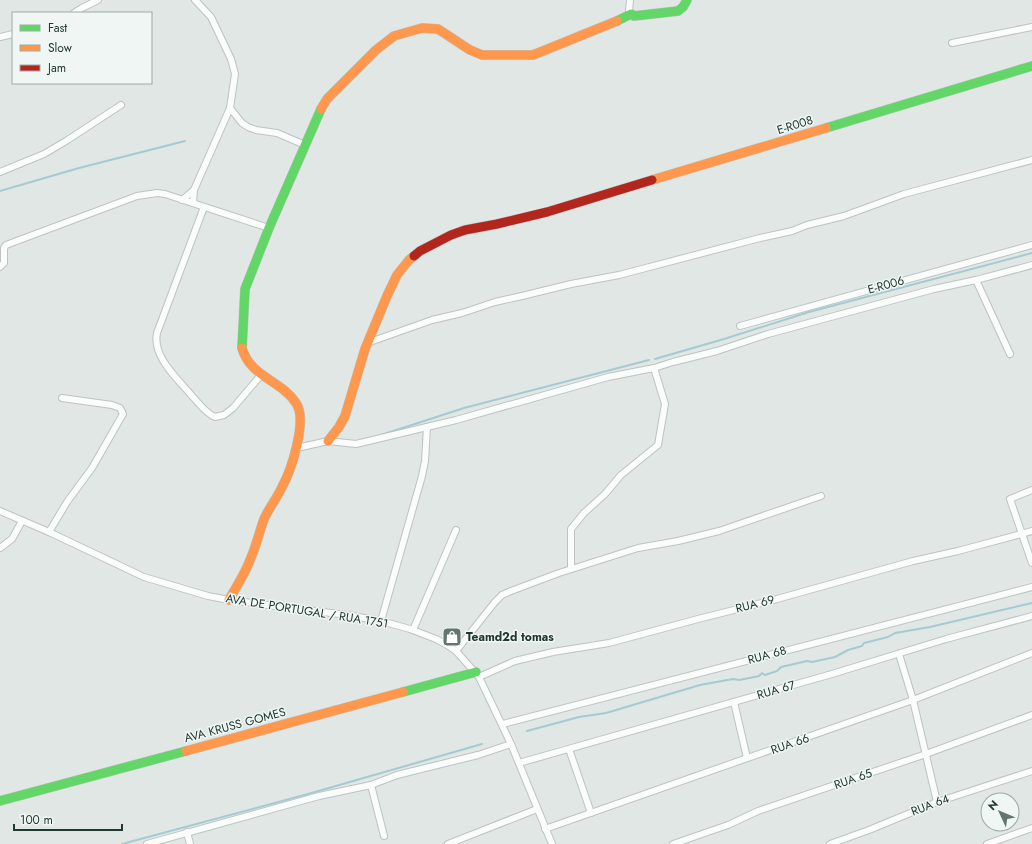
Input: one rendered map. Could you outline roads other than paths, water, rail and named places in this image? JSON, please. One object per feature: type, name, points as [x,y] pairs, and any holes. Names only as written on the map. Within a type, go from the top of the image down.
[{"type":"street","points":[[76,12],[98,0]]},
{"type":"street","points":[[193,203],[194,190],[230,108],[235,74],[231,59],[211,17],[195,0]]},
{"type":"street","points":[[630,0],[629,11],[631,14]]},
{"type":"street","points":[[229,600],[250,561],[265,518],[283,486],[296,448],[300,418],[299,408],[296,402],[279,386],[261,375],[243,353],[241,346],[241,334],[245,289],[269,228],[326,99],[376,50],[394,36],[422,28],[438,29],[470,50],[482,54],[533,55],[609,25],[631,14],[634,16],[678,11],[683,7],[687,0]]},
{"type":"street","points":[[952,43],[1032,27]]},
{"type":"street","points":[[0,37],[12,34]]},
{"type":"street","name":"E-R008","points":[[328,441],[340,427],[345,416],[367,343],[397,275],[409,260],[420,250],[465,230],[497,224],[566,206],[1032,66]]},
{"type":"street","points":[[0,172],[44,154],[121,105]]},
{"type":"street","points":[[230,108],[242,123],[248,127],[256,130],[277,133],[305,145]]},
{"type":"street","points":[[367,343],[432,320],[462,313],[495,302],[571,284],[619,275],[792,231],[844,216],[904,194],[1032,160]]},
{"type":"street","points":[[182,200],[194,190]]},
{"type":"street","points":[[0,267],[4,263],[4,248],[6,245],[138,196],[165,194],[269,228]]},
{"type":"street","points":[[204,207],[157,333],[157,345],[167,367],[206,411],[215,417],[224,415],[233,408],[261,375]]},
{"type":"street","name":"E-R006","points":[[740,326],[1032,245]]},
{"type":"street","points":[[296,448],[328,441],[356,444],[488,412],[608,377],[654,368],[716,352],[768,334],[826,320],[934,289],[976,280],[1032,265]]},
{"type":"street","points":[[976,280],[1010,354]]},
{"type":"street","points":[[571,569],[571,529],[584,513],[605,494],[621,475],[658,445],[665,404],[654,368]]},
{"type":"street","points":[[49,532],[67,502],[92,468],[121,420],[123,414],[120,408],[112,405],[62,398]]},
{"type":"street","points":[[381,622],[422,476],[427,427]]},
{"type":"street","points":[[1032,490],[1010,500],[1032,563]]},
{"type":"street","points":[[456,651],[502,595],[511,590],[638,548],[678,541],[719,531],[821,496]]},
{"type":"street","name":"AVA DE PORTUGAL / RUA 1751","points":[[0,511],[49,532],[144,577],[208,596],[229,600],[347,615],[381,622],[413,630],[436,639],[456,651],[478,675],[503,724],[552,844]]},
{"type":"street","points":[[0,548],[12,539],[22,520]]},
{"type":"street","points":[[413,630],[456,530]]},
{"type":"street","name":"RUA 69","points":[[478,675],[515,661],[553,652],[609,643],[913,561],[958,551],[1032,531]]},
{"type":"street","name":"RUA 68","points":[[503,724],[1032,587]]},
{"type":"street","name":"RUA 67","points":[[519,763],[1032,616]]},
{"type":"street","name":"RUA 66","points":[[545,829],[913,700],[1032,653]]},
{"type":"street","points":[[899,654],[913,700],[937,802]]},
{"type":"street","name":"AVA KRUSS GOMES","points":[[0,801],[478,675]]},
{"type":"street","points":[[734,702],[747,758]]},
{"type":"street","name":"RUA 65","points":[[673,844],[728,825],[758,811],[926,754],[1032,715]]},
{"type":"street","points":[[147,844],[319,796],[370,785],[397,775],[478,755],[511,744]]},
{"type":"street","points":[[569,749],[591,813]]},
{"type":"street","name":"RUA 64","points":[[830,844],[869,830],[937,802],[1032,771]]},
{"type":"street","points":[[370,785],[384,836]]},
{"type":"street","points":[[448,844],[537,808]]},
{"type":"street","points":[[987,844],[1032,828]]},
{"type":"street","points":[[187,832],[190,844]]},
{"type":"waterway","points":[[0,191],[79,168],[185,141]]},
{"type":"waterway","points":[[655,359],[809,312],[1032,253]]},
{"type":"waterway","points":[[381,435],[464,408],[649,360]]},
{"type":"waterway","points":[[527,731],[579,717],[606,713],[700,685],[733,679],[739,680],[759,676],[762,673],[765,675],[777,671],[781,667],[835,657],[848,650],[862,646],[864,643],[888,637],[895,633],[930,627],[1032,603]]},
{"type":"waterway","points":[[122,844],[308,794],[482,744]]},
{"type":"place","name":"Teamd2d tomas","points":[[452,637]]}]
